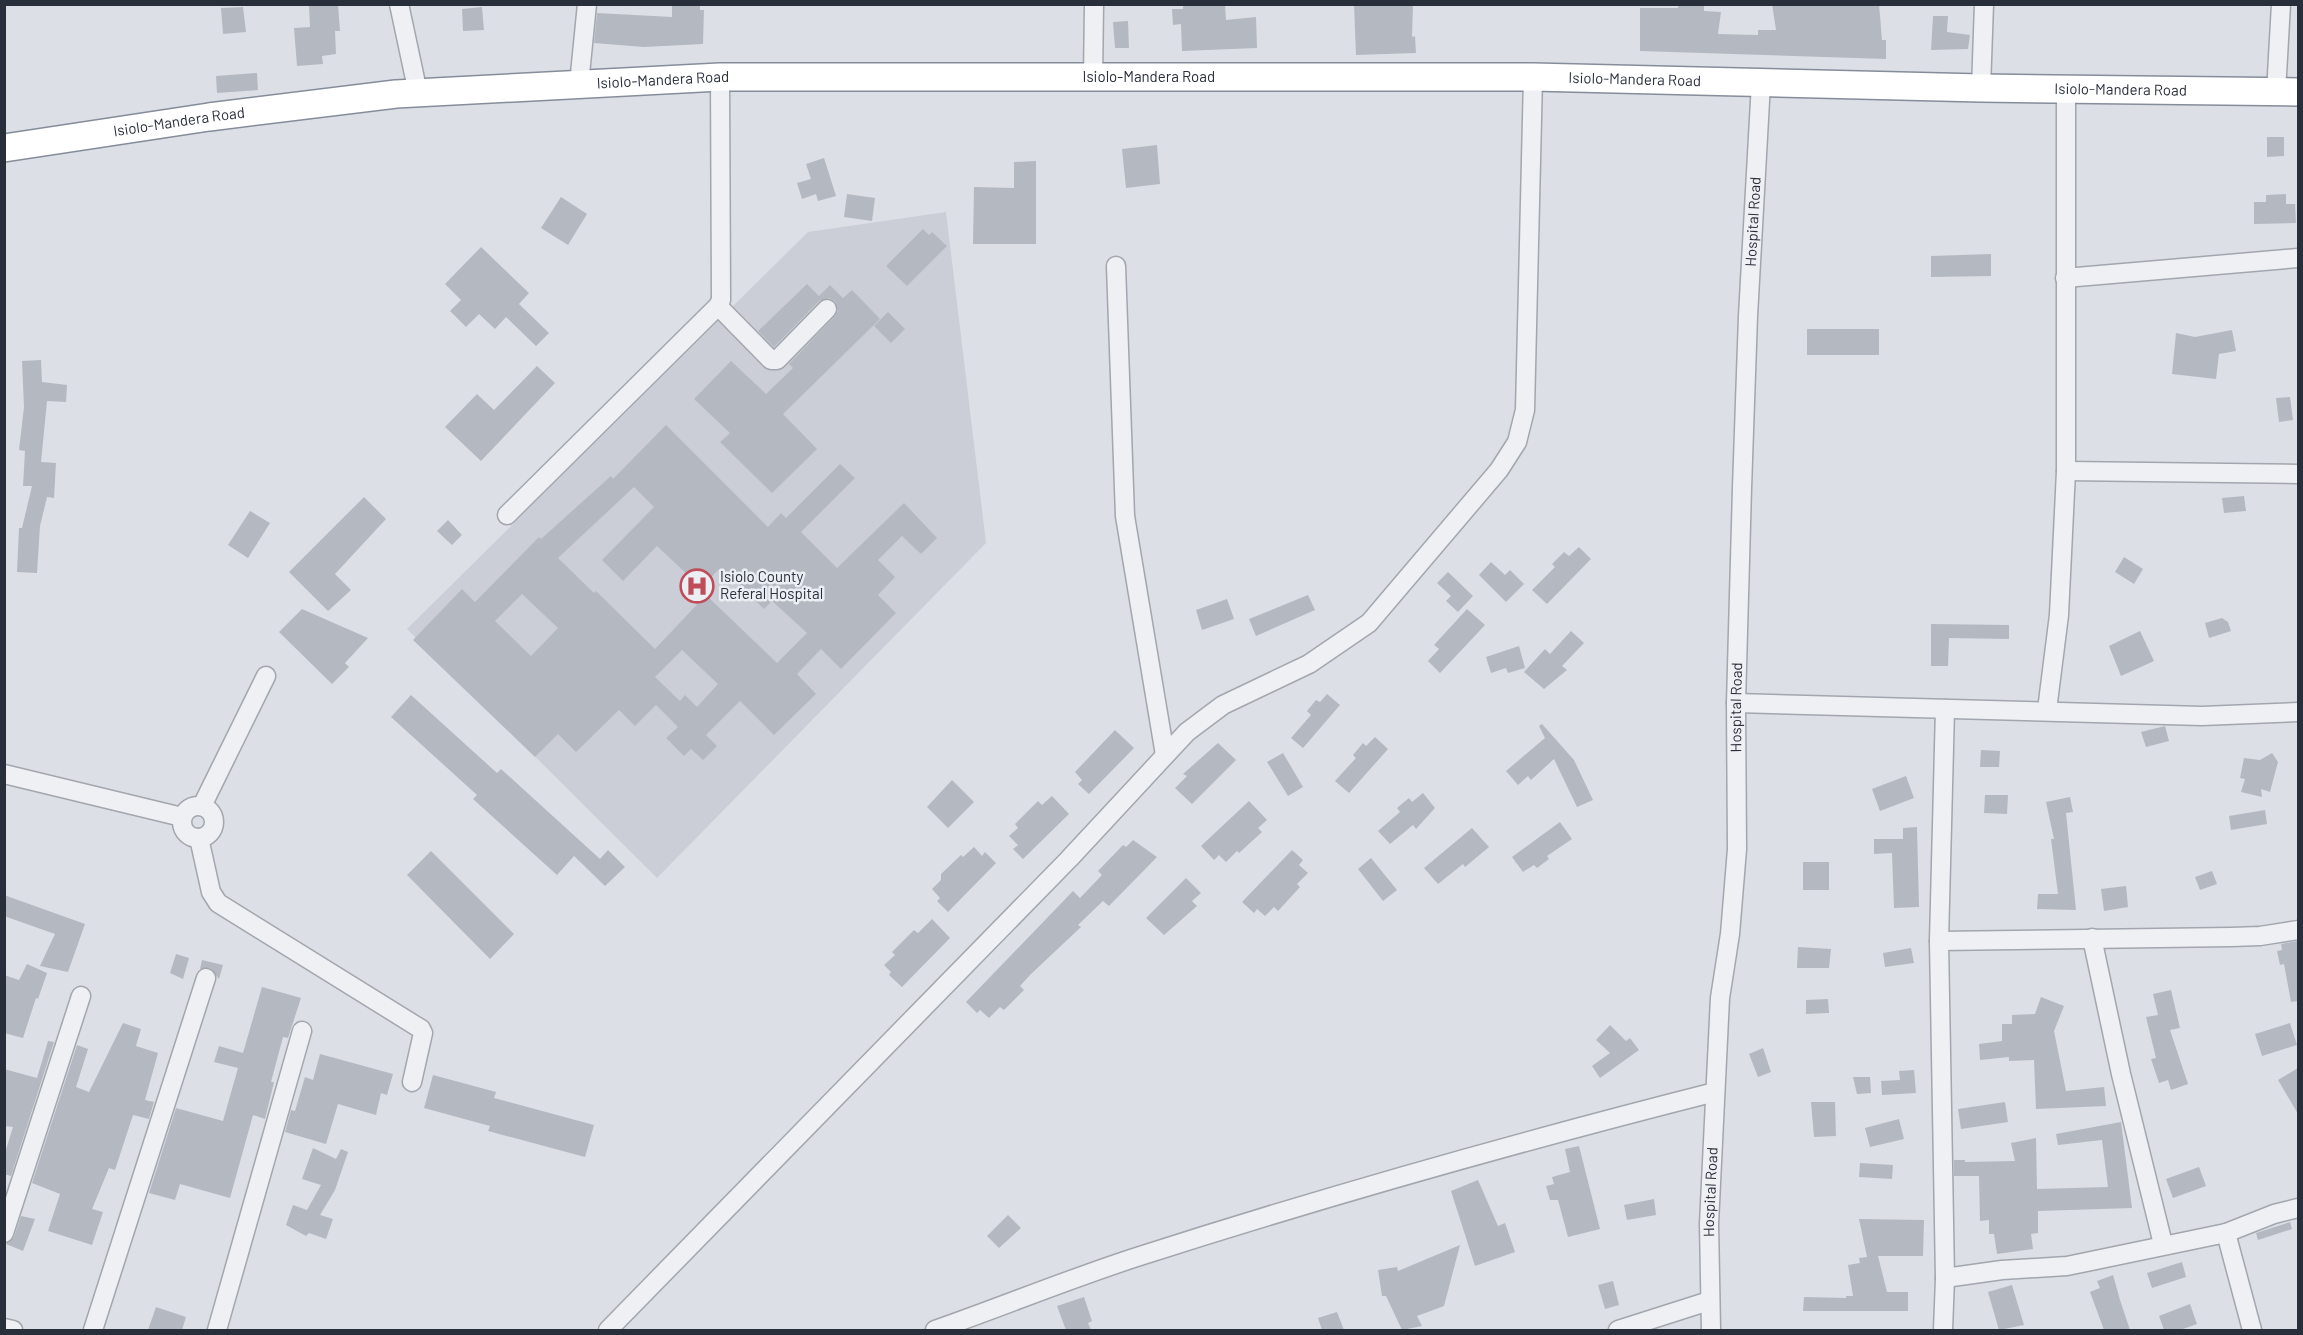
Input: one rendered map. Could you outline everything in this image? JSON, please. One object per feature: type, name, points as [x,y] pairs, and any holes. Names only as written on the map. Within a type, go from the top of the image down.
[{"type":"highway","name":"Isiolo-Mandera Road","points":[[4,148],[209,117],[418,93],[720,76],[1093,79],[1533,77],[1981,88],[2287,92]]},
{"type":"street","points":[[399,4],[418,93]]},
{"type":"street","points":[[579,84],[587,4]]},
{"type":"street","points":[[1093,79],[1094,4]]},
{"type":"street","points":[[1981,88],[1984,4]]},
{"type":"street","points":[[2281,4],[2287,92]]},
{"type":"street","points":[[507,515],[718,306],[720,76]]},
{"type":"street","points":[[608,1330],[1060,867],[1187,732],[1223,705],[1309,664],[1370,623],[1500,470],[1517,442],[1525,410],[1533,77]]},
{"type":"street","name":"Hospital Road","points":[[1712,1330],[1709,1301],[1708,1224],[1720,998],[1730,934],[1737,849],[1736,703],[1748,316],[1761,83]]},
{"type":"street","points":[[2047,710],[2059,615],[2066,471],[2066,89]]},
{"type":"street","points":[[2065,278],[2298,258]]},
{"type":"street","points":[[1116,266],[1125,516],[1165,756]]},
{"type":"street","points":[[718,306],[771,360],[777,360],[827,309]]},
{"type":"street","points":[[2066,471],[2298,474]]},
{"type":"street","points":[[202,806],[266,676]]},
{"type":"street","points":[[1736,703],[2202,716],[2298,712]]},
{"type":"street","points":[[1943,1330],[1945,1278],[1939,941],[1945,709]]},
{"type":"street","points":[[4,774],[182,817]]},
{"type":"street","points":[[202,806],[212,814],[213,827],[205,836],[199,838],[187,834],[183,829],[182,817],[190,808],[202,806]]},
{"type":"street","points":[[199,838],[211,892],[218,903],[421,1029],[423,1033],[412,1083]]},
{"type":"street","points":[[1939,941],[2250,937],[2298,930]]},
{"type":"street","points":[[2092,938],[2121,1074],[2163,1244]]},
{"type":"street","points":[[93,1330],[206,978]]},
{"type":"street","points":[[4,1233],[81,996]]},
{"type":"street","points":[[217,1330],[302,1031]]},
{"type":"street","points":[[936,1330],[1138,1257],[1347,1192],[1516,1143],[1715,1092]]},
{"type":"street","points":[[1945,1278],[2002,1270],[2067,1266],[2163,1244],[2226,1233],[2274,1214],[2298,1208]]},
{"type":"street","points":[[2226,1233],[2252,1330]]},
{"type":"street","points":[[1618,1330],[1709,1301]]},
{"type":"street","points":[[4,1328],[13,1330]]},
{"type":"shaded area","name":"Isiolo County Referal Hospital","points":[[946,212],[986,543],[657,878],[407,629],[808,232]]},
{"type":"building","points":[[338,4],[340,31],[335,31],[336,54],[322,56],[323,64],[297,66],[294,28],[310,27],[309,6]]},
{"type":"building","points":[[672,4],[700,4],[700,10],[704,10],[703,44],[644,47],[594,43],[597,13],[672,17]]},
{"type":"building","points":[[1183,4],[1225,4],[1226,20],[1256,17],[1257,48],[1182,51],[1181,24],[1173,25],[1172,9],[1183,9]]},
{"type":"building","points":[[1354,4],[1413,4],[1412,37],[1415,36],[1416,53],[1356,55]]},
{"type":"building","points":[[1678,4],[1704,4],[1704,11],[1721,12],[1718,34],[1758,35],[1758,30],[1776,30],[1772,4],[1879,4],[1882,40],[1886,40],[1886,59],[1640,51],[1640,8],[1678,8]]},
{"type":"building","points":[[243,7],[246,32],[223,34],[221,8]]},
{"type":"building","points":[[482,7],[484,30],[463,31],[462,9]]},
{"type":"building","points":[[1933,16],[1948,16],[1947,32],[1970,35],[1968,49],[1931,50]]},
{"type":"building","points":[[1128,21],[1129,48],[1115,48],[1113,22]]},
{"type":"building","points":[[257,73],[258,90],[217,93],[216,76]]},
{"type":"building","points":[[2267,137],[2284,137],[2284,156],[2267,157]]},
{"type":"building","points":[[1157,145],[1160,184],[1126,188],[1122,149]]},
{"type":"building","points":[[824,158],[836,196],[818,201],[816,194],[802,199],[797,183],[811,179],[806,164]]},
{"type":"building","points":[[1036,161],[1036,244],[973,244],[974,187],[1014,188],[1014,162]]},
{"type":"building","points":[[847,194],[875,198],[872,221],[844,217]]},
{"type":"building","points":[[2286,194],[2286,204],[2295,204],[2296,223],[2254,224],[2254,202],[2266,202],[2266,195]]},
{"type":"building","points":[[561,197],[587,214],[568,245],[541,228]]},
{"type":"building","points":[[923,229],[929,235],[932,232],[947,246],[907,286],[886,266]]},
{"type":"building","points":[[481,247],[529,293],[519,304],[549,333],[536,346],[506,317],[495,329],[479,314],[466,327],[450,311],[461,300],[445,284]]},
{"type":"building","points":[[1991,254],[1991,276],[1931,277],[1931,256]]},
{"type":"building","points":[[807,284],[819,296],[830,285],[843,298],[852,290],[880,319],[783,414],[817,449],[772,493],[720,442],[730,433],[694,399],[731,361],[766,394],[793,368],[789,364],[835,316],[838,311],[835,301],[829,298],[819,301],[774,347],[758,331]]},
{"type":"building","points":[[888,312],[905,329],[891,343],[874,326]]},
{"type":"building","points":[[1807,329],[1879,329],[1879,355],[1807,355]]},
{"type":"building","points":[[2232,330],[2236,351],[2219,354],[2216,379],[2172,374],[2176,333],[2195,337]]},
{"type":"building","points":[[41,360],[42,382],[67,385],[66,402],[47,401],[41,462],[56,463],[54,498],[47,497],[40,526],[37,573],[17,572],[19,528],[22,528],[32,486],[23,486],[25,451],[19,450],[24,407],[22,361]]},
{"type":"building","points":[[537,366],[555,383],[481,461],[445,427],[477,394],[494,410]]},
{"type":"building","points":[[2290,397],[2293,420],[2279,422],[2276,398]]},
{"type":"building","points":[[666,425],[768,527],[781,513],[786,518],[840,464],[855,478],[801,532],[837,568],[904,503],[937,538],[921,554],[902,536],[878,560],[895,577],[878,595],[896,613],[841,669],[821,649],[797,674],[816,694],[774,735],[740,701],[706,735],[717,746],[703,760],[691,749],[684,756],[666,738],[678,727],[656,705],[635,726],[619,710],[576,752],[558,734],[535,757],[413,640],[462,589],[475,602],[539,537],[541,539],[611,476],[613,479]],"holes":[[[634,487],[654,507],[602,560],[623,581],[657,546],[690,577],[687,580],[698,591],[719,569],[724,573],[725,571],[764,609],[772,601],[807,633],[777,663],[706,595],[655,649],[596,591],[594,593],[558,558]],[[522,594],[558,628],[531,656],[495,621]],[[682,650],[718,684],[697,707],[685,695],[680,701],[655,677]]]},
{"type":"building","points":[[2244,496],[2246,511],[2224,513],[2222,498]]},
{"type":"building","points":[[364,497],[386,519],[335,574],[351,590],[328,611],[289,572]]},
{"type":"building","points":[[250,511],[270,523],[248,558],[228,545]]},
{"type":"building","points":[[448,520],[462,535],[452,545],[437,531]]},
{"type":"building","points":[[1579,547],[1591,559],[1547,604],[1532,590],[1555,567],[1552,564],[1564,552],[1569,556]]},
{"type":"building","points":[[2124,557],[2143,569],[2134,584],[2115,572]]},
{"type":"building","points":[[1491,562],[1505,575],[1510,570],[1524,584],[1506,602],[1479,575]]},
{"type":"building","points":[[1448,572],[1473,596],[1458,612],[1446,601],[1451,596],[1437,583]]},
{"type":"building","points":[[1308,595],[1315,610],[1256,636],[1249,619]]},
{"type":"building","points":[[1227,599],[1234,619],[1202,630],[1196,610]]},
{"type":"building","points":[[302,609],[368,638],[345,663],[349,667],[332,684],[279,632]]},
{"type":"building","points":[[1467,609],[1485,625],[1440,673],[1428,661],[1439,649],[1434,645]]},
{"type":"building","points":[[2222,618],[2228,622],[2231,631],[2209,638],[2205,623]]},
{"type":"building","points":[[1931,624],[2009,625],[2009,639],[1949,638],[1948,666],[1931,666]]},
{"type":"building","points":[[1571,631],[1584,643],[1562,666],[1567,670],[1544,689],[1524,672],[1545,649],[1550,654]]},
{"type":"building","points":[[2140,631],[2154,661],[2121,676],[2109,646]]},
{"type":"building","points":[[1519,646],[1525,668],[1508,673],[1506,668],[1491,673],[1486,657]]},
{"type":"building","points":[[1327,694],[1340,705],[1303,748],[1291,738],[1311,715],[1307,711],[1316,700],[1320,702]]},
{"type":"building","points":[[411,695],[497,773],[501,769],[600,859],[608,850],[625,867],[605,886],[574,856],[557,875],[473,799],[477,795],[391,717]]},
{"type":"building","points":[[1542,724],[1574,760],[1593,800],[1577,807],[1554,759],[1531,780],[1528,776],[1518,785],[1506,771],[1545,738],[1539,726]]},
{"type":"building","points":[[2165,726],[2169,741],[2146,747],[2141,732]]},
{"type":"building","points":[[1115,730],[1134,748],[1089,794],[1078,784],[1082,780],[1075,772]]},
{"type":"building","points":[[1375,737],[1388,749],[1349,793],[1335,781],[1356,758],[1353,755],[1363,743],[1366,746]]},
{"type":"building","points":[[1218,743],[1236,760],[1192,804],[1175,788],[1187,776],[1183,774]]},
{"type":"building","points":[[1981,750],[2000,751],[1999,767],[1980,767]]},
{"type":"building","points":[[1283,753],[1303,787],[1288,796],[1267,762]]},
{"type":"building","points":[[2272,753],[2278,762],[2270,792],[2261,789],[2262,797],[2241,792],[2245,779],[2240,778],[2244,758],[2260,760]]},
{"type":"building","points":[[1906,776],[1914,798],[1880,811],[1872,789]]},
{"type":"building","points":[[952,780],[974,802],[948,828],[927,807]]},
{"type":"building","points":[[1423,793],[1435,808],[1416,829],[1413,825],[1390,844],[1378,831],[1400,812],[1397,808],[1409,798],[1412,802]]},
{"type":"building","points":[[1985,795],[2008,795],[2007,814],[1984,813]]},
{"type":"building","points":[[1052,796],[1069,814],[1023,859],[1013,849],[1018,845],[1009,836],[1018,828],[1015,824],[1038,801],[1042,805]]},
{"type":"building","points":[[2070,797],[2073,812],[2066,813],[2076,910],[2037,909],[2038,894],[2058,894],[2051,839],[2054,839],[2046,802]]},
{"type":"building","points":[[1249,801],[1267,820],[1258,828],[1262,832],[1226,862],[1219,855],[1214,860],[1201,846]]},
{"type":"building","points":[[2265,810],[2267,824],[2231,830],[2229,816]]},
{"type":"building","points":[[1560,822],[1572,839],[1547,856],[1549,859],[1537,868],[1534,865],[1523,872],[1512,857]]},
{"type":"building","points":[[1917,827],[1919,907],[1894,908],[1892,853],[1874,854],[1874,839],[1903,839],[1903,828]]},
{"type":"building","points":[[1472,828],[1489,847],[1465,867],[1463,864],[1438,884],[1424,868]]},
{"type":"building","points":[[1133,840],[1157,857],[1109,906],[1103,901],[1078,925],[1081,927],[1020,986],[1024,990],[1004,1010],[1000,1007],[989,1018],[980,1010],[977,1013],[966,1002],[1073,891],[1080,898],[1102,875],[1098,871],[1123,845],[1126,847]]},
{"type":"building","points":[[974,847],[982,856],[985,852],[996,863],[948,912],[937,901],[940,898],[932,889],[941,880],[941,874],[961,855],[963,857]]},
{"type":"building","points":[[1292,850],[1303,860],[1299,865],[1308,873],[1297,884],[1300,887],[1278,911],[1274,907],[1265,916],[1257,909],[1254,913],[1242,902]]},
{"type":"building","points":[[431,851],[514,934],[490,959],[407,875]]},
{"type":"building","points":[[1371,858],[1397,890],[1383,901],[1358,869]]},
{"type":"building","points":[[1803,862],[1829,862],[1829,890],[1803,890]]},
{"type":"building","points":[[2212,871],[2217,884],[2200,890],[2195,877]]},
{"type":"building","points":[[1186,878],[1201,893],[1192,901],[1197,906],[1164,935],[1146,918]]},
{"type":"building","points":[[2126,886],[2128,907],[2104,911],[2101,889]]},
{"type":"building","points":[[4,895],[85,924],[68,972],[40,966],[55,934],[4,916]]},
{"type":"building","points":[[932,919],[950,938],[902,987],[889,975],[891,972],[884,965],[895,955],[892,952],[914,930],[918,933]]},
{"type":"building","points":[[2298,941],[2298,1001],[2291,1002],[2284,964],[2280,965],[2277,951],[2282,950],[2281,944]]},
{"type":"building","points":[[1798,947],[1831,949],[1829,968],[1797,968]]},
{"type":"building","points":[[1911,948],[1914,963],[1885,967],[1883,953]]},
{"type":"building","points":[[176,954],[189,958],[183,979],[170,973]]},
{"type":"building","points":[[202,960],[223,965],[219,979],[210,968],[200,969]]},
{"type":"building","points":[[27,964],[47,973],[23,1038],[4,1033],[4,975],[19,980]]},
{"type":"building","points":[[262,987],[301,998],[288,1038],[283,1037],[271,1082],[274,1082],[265,1119],[253,1115],[230,1198],[180,1184],[175,1200],[149,1193],[176,1108],[223,1121],[238,1068],[214,1062],[219,1046],[243,1053]]},
{"type":"building","points":[[2171,990],[2180,1028],[2170,1030],[2188,1084],[2171,1090],[2168,1080],[2159,1083],[2151,1059],[2156,1058],[2146,1017],[2158,1015],[2153,994]]},
{"type":"building","points":[[2041,997],[2064,1006],[2054,1031],[2066,1091],[2104,1087],[2106,1106],[2036,1109],[2034,1060],[2009,1061],[2009,1057],[1980,1060],[1979,1044],[2002,1041],[2002,1024],[2012,1024],[2012,1015],[2035,1014]]},
{"type":"building","points":[[1828,999],[1829,1013],[1806,1014],[1806,1000]]},
{"type":"building","points":[[123,1023],[141,1029],[136,1046],[158,1053],[145,1100],[154,1102],[149,1119],[133,1115],[115,1170],[109,1168],[92,1209],[103,1212],[92,1245],[48,1231],[60,1194],[32,1183],[77,1045],[88,1049],[76,1087],[89,1092]]},
{"type":"building","points":[[2290,1023],[2297,1045],[2262,1056],[2255,1034]]},
{"type":"building","points":[[1610,1025],[1626,1041],[1630,1038],[1639,1050],[1600,1078],[1592,1066],[1610,1053],[1596,1040]]},
{"type":"building","points":[[48,1041],[54,1042],[11,1176],[4,1174],[4,1156],[13,1127],[4,1126],[4,1069],[37,1078]]},
{"type":"building","points":[[1763,1048],[1771,1072],[1758,1077],[1749,1054]]},
{"type":"building","points":[[320,1054],[393,1074],[387,1095],[381,1093],[376,1115],[338,1104],[326,1144],[285,1132],[291,1110],[295,1111],[305,1077],[313,1080]]},
{"type":"building","points":[[2298,1068],[2298,1114],[2278,1080]]},
{"type":"building","points":[[1914,1070],[1916,1093],[1882,1095],[1881,1081],[1900,1080],[1899,1071]]},
{"type":"building","points":[[433,1075],[496,1092],[494,1098],[594,1125],[585,1157],[488,1131],[490,1126],[424,1108]]},
{"type":"building","points":[[1853,1077],[1870,1077],[1871,1093],[1857,1094]]},
{"type":"building","points":[[1811,1102],[1835,1102],[1836,1136],[1814,1137]]},
{"type":"building","points":[[2005,1102],[2008,1122],[1961,1129],[1958,1109]]},
{"type":"building","points":[[1899,1119],[1904,1139],[1870,1147],[1865,1128]]},
{"type":"building","points":[[2121,1122],[2132,1208],[2038,1211],[2038,1233],[2031,1234],[2033,1249],[1997,1254],[1994,1234],[1989,1234],[1989,1220],[1980,1221],[1979,1176],[1954,1176],[1954,1160],[1965,1160],[1965,1162],[2015,1161],[2011,1143],[2036,1138],[2037,1189],[2108,1187],[2102,1140],[2058,1145],[2056,1134]]},
{"type":"building","points":[[1579,1146],[1600,1229],[1568,1237],[1558,1200],[1550,1200],[1546,1186],[1554,1184],[1552,1177],[1570,1172],[1565,1149]]},
{"type":"building","points":[[313,1148],[336,1159],[341,1149],[348,1152],[335,1190],[320,1215],[333,1219],[326,1239],[309,1233],[306,1236],[286,1225],[293,1205],[307,1210],[321,1185],[302,1179]]},
{"type":"building","points":[[1860,1163],[1893,1165],[1892,1179],[1859,1177]]},
{"type":"building","points":[[2199,1167],[2206,1186],[2173,1198],[2166,1179]]},
{"type":"building","points":[[1478,1180],[1498,1226],[1505,1223],[1515,1252],[1475,1266],[1451,1191]]},
{"type":"building","points":[[1654,1199],[1656,1215],[1627,1220],[1624,1205]]},
{"type":"building","points":[[1008,1215],[1021,1228],[999,1248],[987,1236]]},
{"type":"building","points":[[21,1216],[35,1219],[23,1251],[6,1244],[14,1237]]},
{"type":"building","points":[[1859,1219],[1924,1220],[1923,1256],[1878,1256],[1887,1292],[1908,1292],[1908,1311],[1803,1311],[1804,1297],[1846,1298],[1846,1296],[1853,1296],[1848,1265],[1860,1263],[1859,1258],[1867,1257]]},
{"type":"building","points":[[2290,1222],[2292,1229],[2258,1240],[2256,1233]]},
{"type":"building","points":[[1460,1245],[1444,1306],[1417,1316],[1422,1326],[1402,1330],[1386,1296],[1382,1296],[1378,1270],[1397,1267],[1398,1271]]},
{"type":"building","points":[[2182,1262],[2186,1277],[2152,1288],[2147,1273]]},
{"type":"building","points":[[2113,1275],[2130,1330],[2104,1330],[2090,1292],[2100,1288],[2097,1281]]},
{"type":"building","points":[[1613,1281],[1619,1305],[1605,1309],[1598,1285]]},
{"type":"building","points":[[2012,1285],[2024,1325],[1999,1330],[1988,1292]]},
{"type":"building","points":[[1084,1297],[1092,1321],[1088,1323],[1091,1330],[1066,1330],[1057,1306]]},
{"type":"building","points":[[2190,1304],[2197,1324],[2180,1330],[2164,1330],[2159,1316]]},
{"type":"building","points":[[156,1307],[186,1317],[182,1330],[148,1330]]},
{"type":"building","points":[[1337,1312],[1344,1330],[1322,1330],[1318,1318]]},
{"type":"place","name":"Isiolo County Referal Hospital","points":[[697,586]]}]
